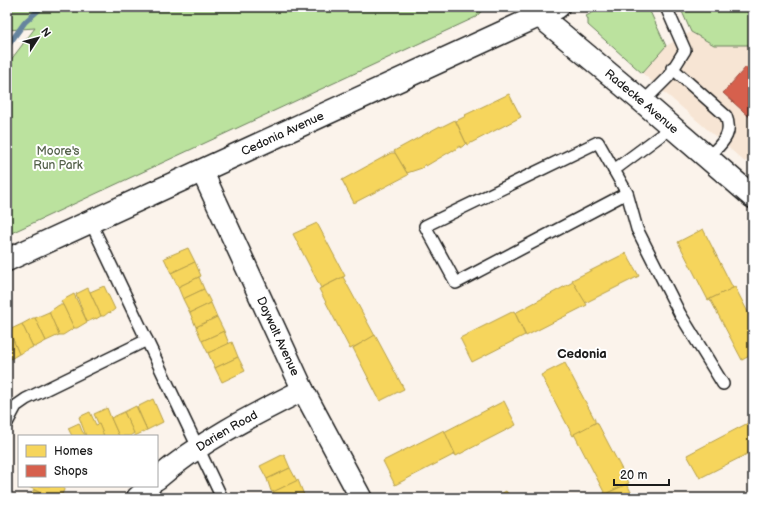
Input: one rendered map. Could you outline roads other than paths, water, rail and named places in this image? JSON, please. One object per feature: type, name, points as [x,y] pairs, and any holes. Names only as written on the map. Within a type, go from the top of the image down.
[{"type":"street","name":"Radecke Avenue","points":[[542,10],[643,102],[708,158],[750,189]]},
{"type":"street","name":"Cedonia Avenue","points":[[7,260],[202,171],[542,10]]},
{"type":"street","name":"Daywalt Avenue","points":[[202,171],[303,390],[362,498]]},
{"type":"street","name":"Darien Road","points":[[158,479],[176,463],[199,447],[247,418],[303,390]]},
{"type":"street","points":[[137,498],[149,487]]},
{"type":"lane","points":[[643,102],[668,77],[672,68],[685,50],[666,7]]},
{"type":"lane","points":[[672,68],[726,116],[728,120],[730,125],[728,134],[708,158]]},
{"type":"lane","points":[[614,170],[672,127]]},
{"type":"lane","points":[[627,193],[456,283],[425,226],[598,142],[627,193],[637,229],[680,314],[723,384]]},
{"type":"lane","points":[[91,222],[222,498]]},
{"type":"lane","points":[[7,423],[16,406],[26,399],[147,340]]},
{"type":"waterway","points":[[7,47],[25,22],[42,7]]},
{"type":"district","name":"Cedonia","points":[[582,354]]},
{"type":"park label","name":"Moore's Run Park","points":[[58,158]]}]
